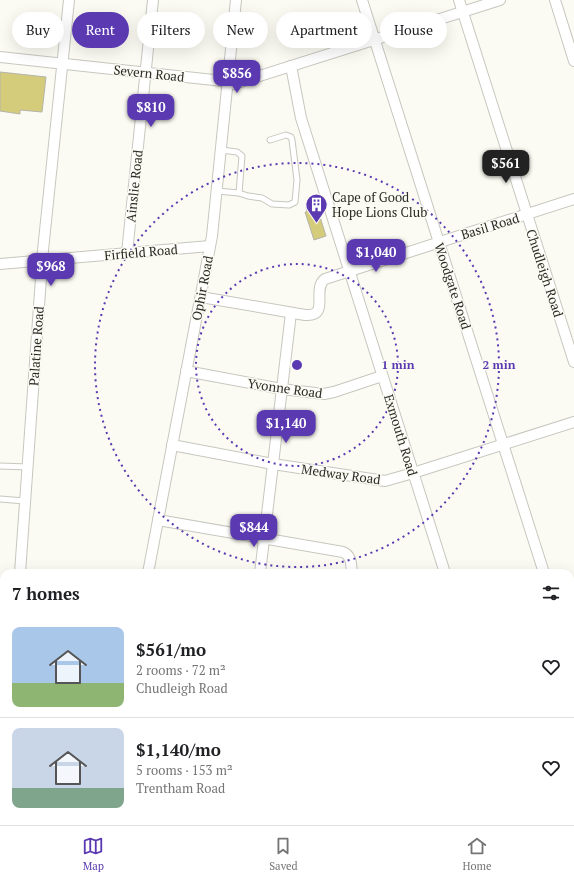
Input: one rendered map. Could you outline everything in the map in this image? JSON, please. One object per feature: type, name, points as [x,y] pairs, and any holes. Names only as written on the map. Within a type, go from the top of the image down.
[{"type":"street","name":"Palatine Road","points":[[20,569],[42,260],[69,0]]},
{"type":"street","name":"Ainslie Road","points":[[127,253],[153,0]]},
{"type":"street","name":"Ophir Road","points":[[149,569],[210,246],[236,0]]},
{"type":"street","name":"Woodgate Road","points":[[362,0],[543,569]]},
{"type":"street","name":"Chudleigh Road","points":[[459,0],[574,362]]},
{"type":"street","name":"Severn Road","points":[[0,57],[228,82],[234,84],[500,0]]},
{"type":"street","points":[[555,0],[574,61]]},
{"type":"street","name":"Exmouth Road","points":[[291,66],[301,118],[348,271],[444,569]]},
{"type":"street","name":"Basil Road","points":[[200,297],[308,316],[314,314],[320,307],[319,287],[321,282],[325,279],[574,200]]},
{"type":"street","name":"Firfield Road","points":[[0,264],[210,246]]},
{"type":"street","points":[[261,569],[291,313]]},
{"type":"street","name":"Yvonne Road","points":[[186,371],[282,389],[324,394],[382,376]]},
{"type":"street","name":"Medway Road","points":[[172,445],[273,464],[381,480],[390,480],[574,422]]},
{"type":"street","points":[[158,520],[343,552],[350,558],[351,569]]},
{"type":"lane","points":[[217,191],[239,193],[247,196],[262,198],[272,204],[291,205],[295,202],[297,180],[291,137],[286,135],[270,140]]},
{"type":"lane","points":[[221,150],[236,152],[242,156],[239,193]]},
{"type":"lane","points":[[0,466],[28,468]]},
{"type":"lane","points":[[0,499],[26,501]]},
{"type":"building","points":[[0,72],[46,77],[42,112],[20,110],[20,114],[0,111]]},
{"type":"building","name":"Cape of Good Hope Lions Club","points":[[316,204],[326,236],[314,240],[305,212],[307,212],[306,207]]},
{"type":"place","name":"Cape of Good Hope Lions Club","points":[[316,224]]}]
